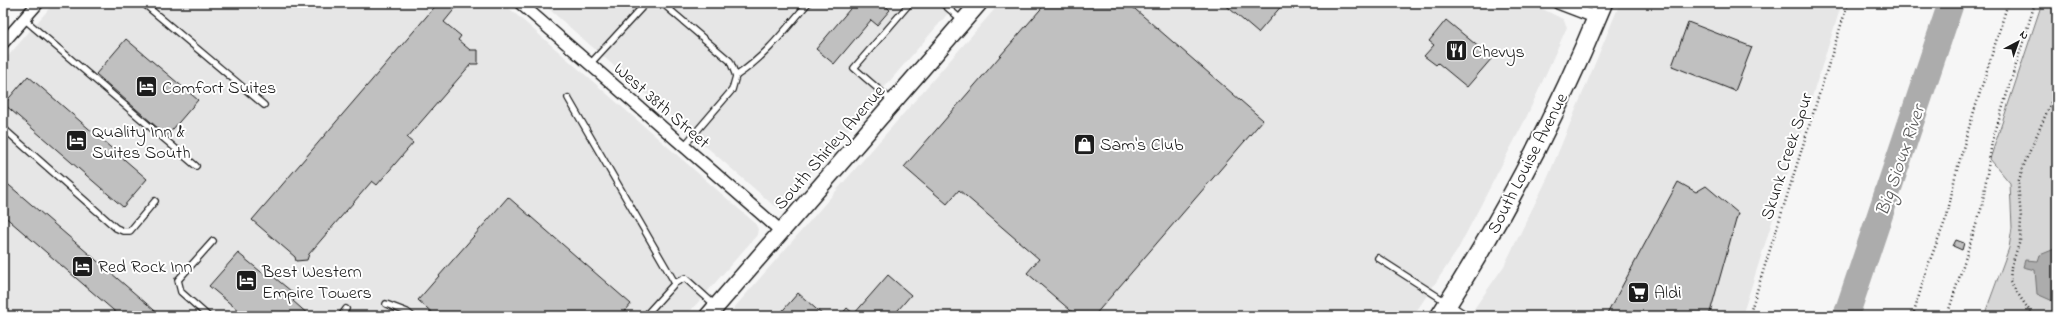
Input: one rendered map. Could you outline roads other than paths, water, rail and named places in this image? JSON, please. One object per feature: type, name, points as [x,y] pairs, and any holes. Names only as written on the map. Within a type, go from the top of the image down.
[{"type":"main road","name":"South Louise Avenue","points":[[1445,309],[1515,193],[1547,128],[1600,10]]},
{"type":"street","points":[[3,43],[38,3]]},
{"type":"street","name":"West 38th Street","points":[[520,3],[782,232]]},
{"type":"street","name":"South Shirley Avenue","points":[[712,311],[980,3]]},
{"type":"street","points":[[1558,3],[1600,10]]},
{"type":"lane","points":[[143,3],[264,105]]},
{"type":"lane","points":[[590,64],[646,3]]},
{"type":"lane","points":[[662,3],[730,62],[736,76],[732,90],[684,146]]},
{"type":"lane","points":[[736,76],[758,61],[808,3]]},
{"type":"lane","points":[[893,103],[854,68],[910,3]]},
{"type":"lane","points":[[942,3],[964,22]]},
{"type":"lane","points":[[24,19],[196,166]]},
{"type":"lane","points":[[568,98],[675,283]]},
{"type":"lane","points":[[3,128],[116,228],[123,231],[130,231],[155,202]]},
{"type":"lane","points":[[208,316],[181,292],[178,280],[213,241]]},
{"type":"lane","points":[[1378,258],[1445,309],[1468,316]]},
{"type":"lane","points":[[645,316],[675,283],[685,278],[712,311]]},
{"type":"lane","points":[[386,304],[407,312],[412,316]]},
{"type":"lane","points":[[341,316],[346,309]]},
{"type":"waterway","name":"Big Sioux River","points":[[1846,316],[1951,3]]},
{"type":"place","name":"Chevys","points":[[1456,51]]},
{"type":"place","name":"Comfort Suites","points":[[147,87]]},
{"type":"place","name":"Quality Inn & Suites South","points":[[76,141]]},
{"type":"place","name":"Sam's Club","points":[[1084,144]]},
{"type":"place","name":"Red Rock Inn","points":[[82,266]]},
{"type":"place","name":"Best Western Empire Towers","points":[[246,281]]},
{"type":"place","name":"Aldi","points":[[1638,292]]}]
